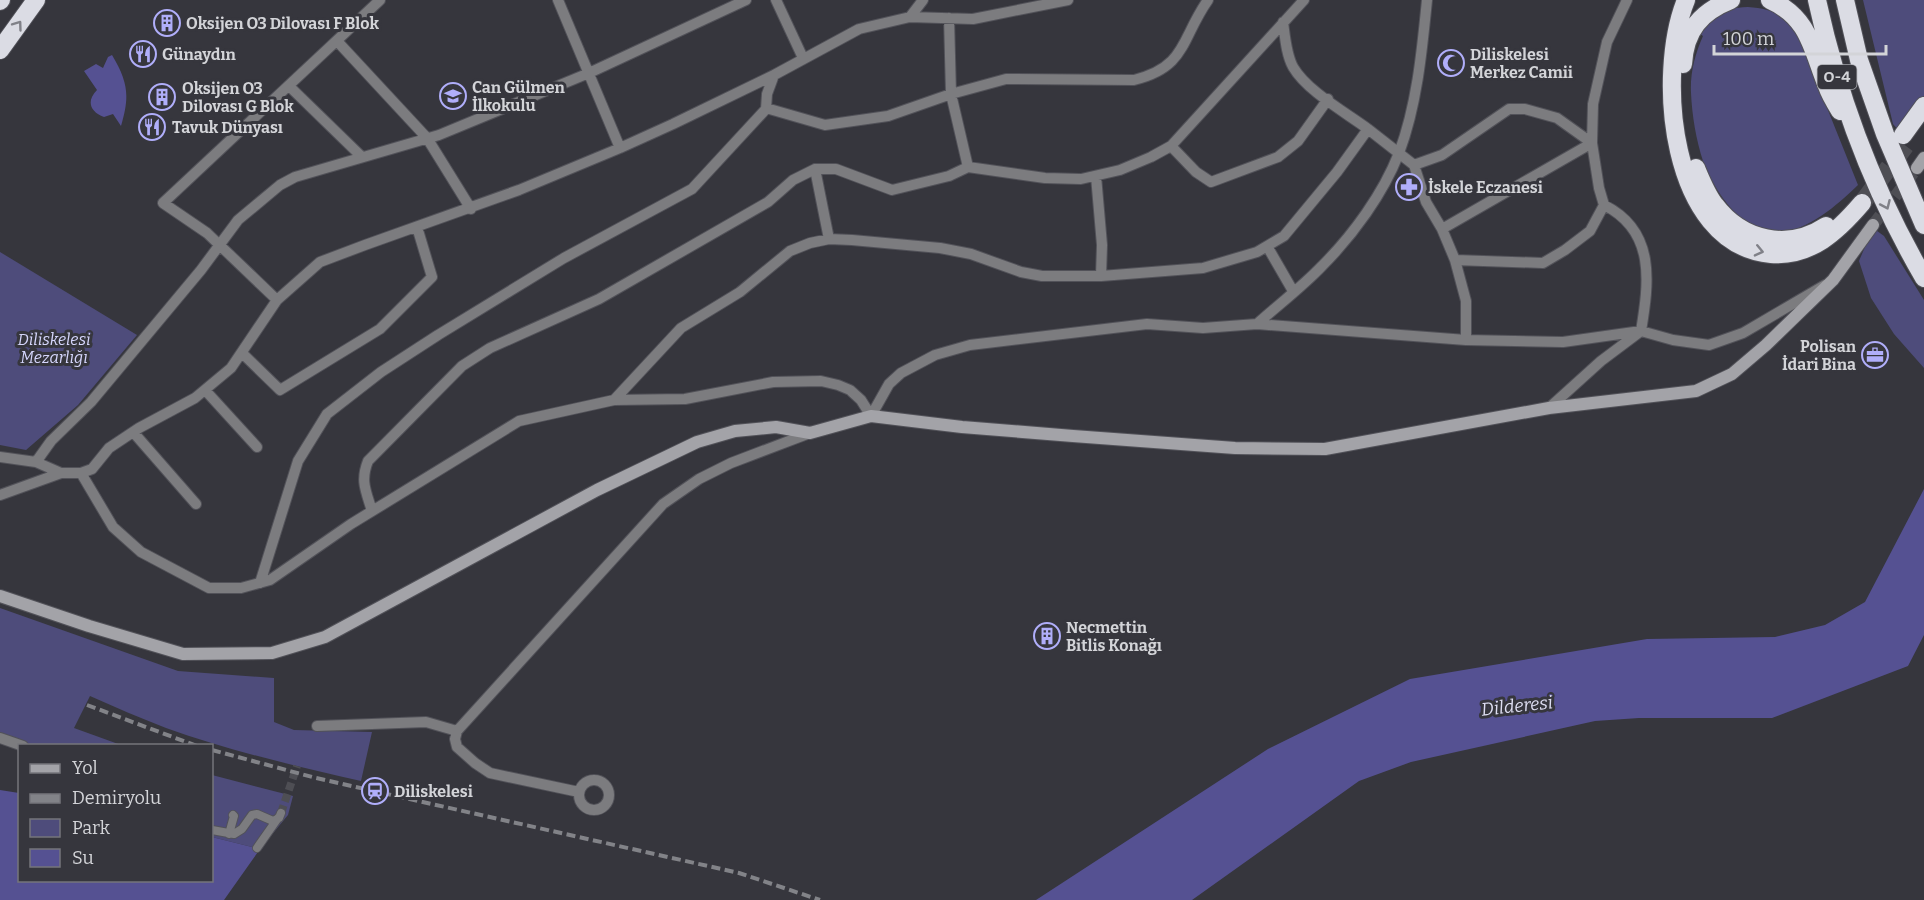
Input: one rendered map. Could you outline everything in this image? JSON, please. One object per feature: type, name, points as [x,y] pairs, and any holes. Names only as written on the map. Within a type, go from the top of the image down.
[{"type":"highway","points":[[0,50],[36,0]]},
{"type":"highway","points":[[1686,0],[1672,55],[1672,99],[1681,159],[1692,188],[1712,224],[1736,244],[1758,253],[1780,255],[1800,252],[1819,244],[1834,233],[1860,198],[1814,234],[1793,239],[1771,240],[1751,235],[1732,225],[1714,204],[1697,170],[1686,134],[1682,96],[1684,57],[1693,29],[1701,17],[1711,9],[1731,0]]},
{"type":"highway","points":[[1770,0],[1798,19],[1812,42],[1827,88],[1862,152]]},
{"type":"highway","name":"O-4","points":[[1817,0],[1828,51],[1862,152],[1902,241],[1924,278]]},
{"type":"highway","name":"O-4","points":[[1845,0],[1859,60],[1898,138],[1924,225]]},
{"type":"highway","points":[[1856,0],[1898,138]]},
{"type":"highway","points":[[1898,138],[1924,106]]},
{"type":"highway","points":[[1898,138],[1924,120]]},
{"type":"main road","points":[[0,596],[183,654],[272,653],[325,638],[597,490],[697,442],[735,432],[776,427],[810,433],[871,416],[962,427],[1235,448],[1325,449],[1549,408],[1696,391],[1732,374],[1766,345],[1833,280],[1873,225]]},
{"type":"street","points":[[277,300],[207,233],[163,203],[380,0]]},
{"type":"street","points":[[558,0],[620,148]]},
{"type":"street","points":[[36,462],[51,441],[90,402],[201,270],[238,220],[280,185],[295,177],[439,135],[589,73],[746,0]]},
{"type":"street","points":[[776,0],[803,58]]},
{"type":"street","points":[[910,17],[923,0]]},
{"type":"street","points":[[0,495],[61,473],[81,473],[92,469],[109,448],[195,398],[231,368],[277,300],[320,262],[471,209],[620,148],[774,75],[859,29],[910,17],[972,19],[1068,0]]},
{"type":"street","points":[[766,108],[825,125],[888,116],[951,93],[1006,79],[1134,80],[1152,75],[1167,66],[1179,54],[1209,0]]},
{"type":"street","points":[[372,511],[364,487],[363,474],[368,461],[462,366],[490,348],[599,299],[768,202],[793,180],[815,169],[836,169],[892,190],[949,176],[968,167],[1045,178],[1081,179],[1120,170],[1171,146],[1304,0]]},
{"type":"street","points":[[1257,324],[1321,267],[1353,231],[1389,175],[1406,133],[1421,57],[1427,0]]},
{"type":"street","points":[[1455,260],[1543,263],[1590,231],[1604,205],[1592,143],[1593,104],[1607,42],[1627,0]]},
{"type":"street","points":[[949,18],[951,93],[968,167]]},
{"type":"street","points":[[1283,21],[1293,67],[1313,89],[1414,165],[1426,201],[1442,229],[1455,260],[1466,301],[1466,340]]},
{"type":"street","points":[[337,41],[426,138],[471,209]]},
{"type":"street","points":[[260,583],[298,461],[327,414],[381,372],[438,335],[564,258],[693,189],[766,108],[767,94],[774,75]]},
{"type":"street","points":[[289,86],[362,157]]},
{"type":"street","points":[[1171,146],[1196,172],[1211,182],[1278,157],[1299,141],[1328,99]]},
{"type":"street","points":[[1414,165],[1442,155],[1509,109],[1525,109],[1557,118],[1592,143]]},
{"type":"street","points":[[614,400],[681,328],[740,292],[790,251],[810,243],[829,239],[940,248],[971,254],[1021,272],[1042,276],[1101,276],[1203,268],[1257,252],[1284,236],[1337,172],[1368,129]]},
{"type":"street","points":[[1442,229],[1592,143]]},
{"type":"street","points":[[815,169],[829,239]]},
{"type":"street","points":[[1096,176],[1102,245],[1101,276]]},
{"type":"street","points":[[1549,408],[1601,361],[1641,331],[1647,273],[1644,249],[1633,226],[1614,209],[1604,205]]},
{"type":"street","points":[[242,353],[280,390],[380,329],[432,277],[417,227]]},
{"type":"street","points":[[1267,246],[1293,291]]},
{"type":"street","points":[[81,473],[113,527],[141,552],[209,588],[241,588],[270,580],[372,511],[519,421],[614,400],[685,399],[773,382],[821,381],[850,390],[861,400],[871,416],[889,384],[901,374],[935,355],[970,345],[1147,324],[1203,328],[1257,324],[1466,340],[1563,342],[1641,331],[1673,340],[1709,345],[1743,333],[1833,280]]},
{"type":"street","points":[[205,390],[257,447]]},
{"type":"street","points":[[134,433],[196,504]]},
{"type":"street","points":[[579,792],[490,773],[457,747],[455,739],[457,731],[663,504],[699,479],[732,463],[810,433]]},
{"type":"street","points":[[0,457],[36,462],[61,473]]},
{"type":"street","points":[[317,726],[426,722],[457,731]]},
{"type":"street","points":[[0,738],[18,744]]},
{"type":"street","points":[[213,830],[229,834],[238,832],[246,828],[254,814],[271,821],[280,816],[257,848]]},
{"type":"street","points":[[229,834],[233,815]]},
{"type":"green space","points":[[1863,0],[1924,0],[1924,96],[1899,131],[1893,124]]},
{"type":"green space","points":[[1748,7],[1776,13],[1797,33],[1858,185],[1819,217],[1797,229],[1785,232],[1761,231],[1750,225],[1730,207],[1707,172],[1695,127],[1691,78],[1703,36],[1699,33],[1719,12]]},
{"type":"green space","points":[[1873,228],[1884,236],[1924,300],[1924,368],[1894,334],[1871,298],[1859,261]]},
{"type":"green space","name":"Diliskelesi Mezarlığı","points":[[0,252],[137,335],[78,405],[26,450],[0,445]]},
{"type":"green space","points":[[0,608],[178,671],[274,678],[274,722],[294,730],[372,732],[361,781],[214,744],[166,728],[90,696],[74,728],[118,744],[30,744],[0,735]]},
{"type":"green space","points":[[213,775],[293,796],[288,815],[260,849],[213,837]]},
{"type":"water","points":[[112,55],[126,89],[126,106],[121,126],[113,114],[104,117],[95,112],[91,106],[91,98],[97,90],[84,71],[96,64],[103,68],[108,57]]},
{"type":"water","name":"Dilderesi","points":[[1924,489],[1924,635],[1908,666],[1772,718],[1639,718],[1595,721],[1411,762],[1359,781],[1192,900],[1036,900],[1268,749],[1410,679],[1647,639],[1775,637],[1825,625],[1865,602]]},
{"type":"water","points":[[0,790],[18,793],[18,882],[213,882],[213,837],[260,849],[224,900],[0,900]]},
{"type":"tunnel","points":[[1862,203],[1906,145]]},
{"type":"tunnel","points":[[1873,225],[1917,168]]},
{"type":"tunnel","points":[[281,813],[297,766]]},
{"type":"railway","points":[[87,705],[192,744]]},
{"type":"railway","points":[[213,750],[316,778],[739,873],[820,900]]},
{"type":"place","name":"Oksijen O3 Dilovası F Blok","points":[[167,23]]},
{"type":"place","name":"Günaydın","points":[[143,54]]},
{"type":"place","name":"Diliskelesi Merkez Camii","points":[[1451,63]]},
{"type":"place","name":"Can Gülmen İlkokulu","points":[[453,96]]},
{"type":"place","name":"Oksijen O3 Dilovası G Blok","points":[[162,97]]},
{"type":"place","name":"Tavuk Dünyası","points":[[152,127]]},
{"type":"place","name":"İskele Eczanesi","points":[[1409,187]]},
{"type":"place","name":"Polisan İdari Bina","points":[[1875,355]]},
{"type":"place","name":"Necmettin Bitlis Konağı","points":[[1047,636]]},
{"type":"place","name":"Diliskelesi","points":[[375,791]]}]
